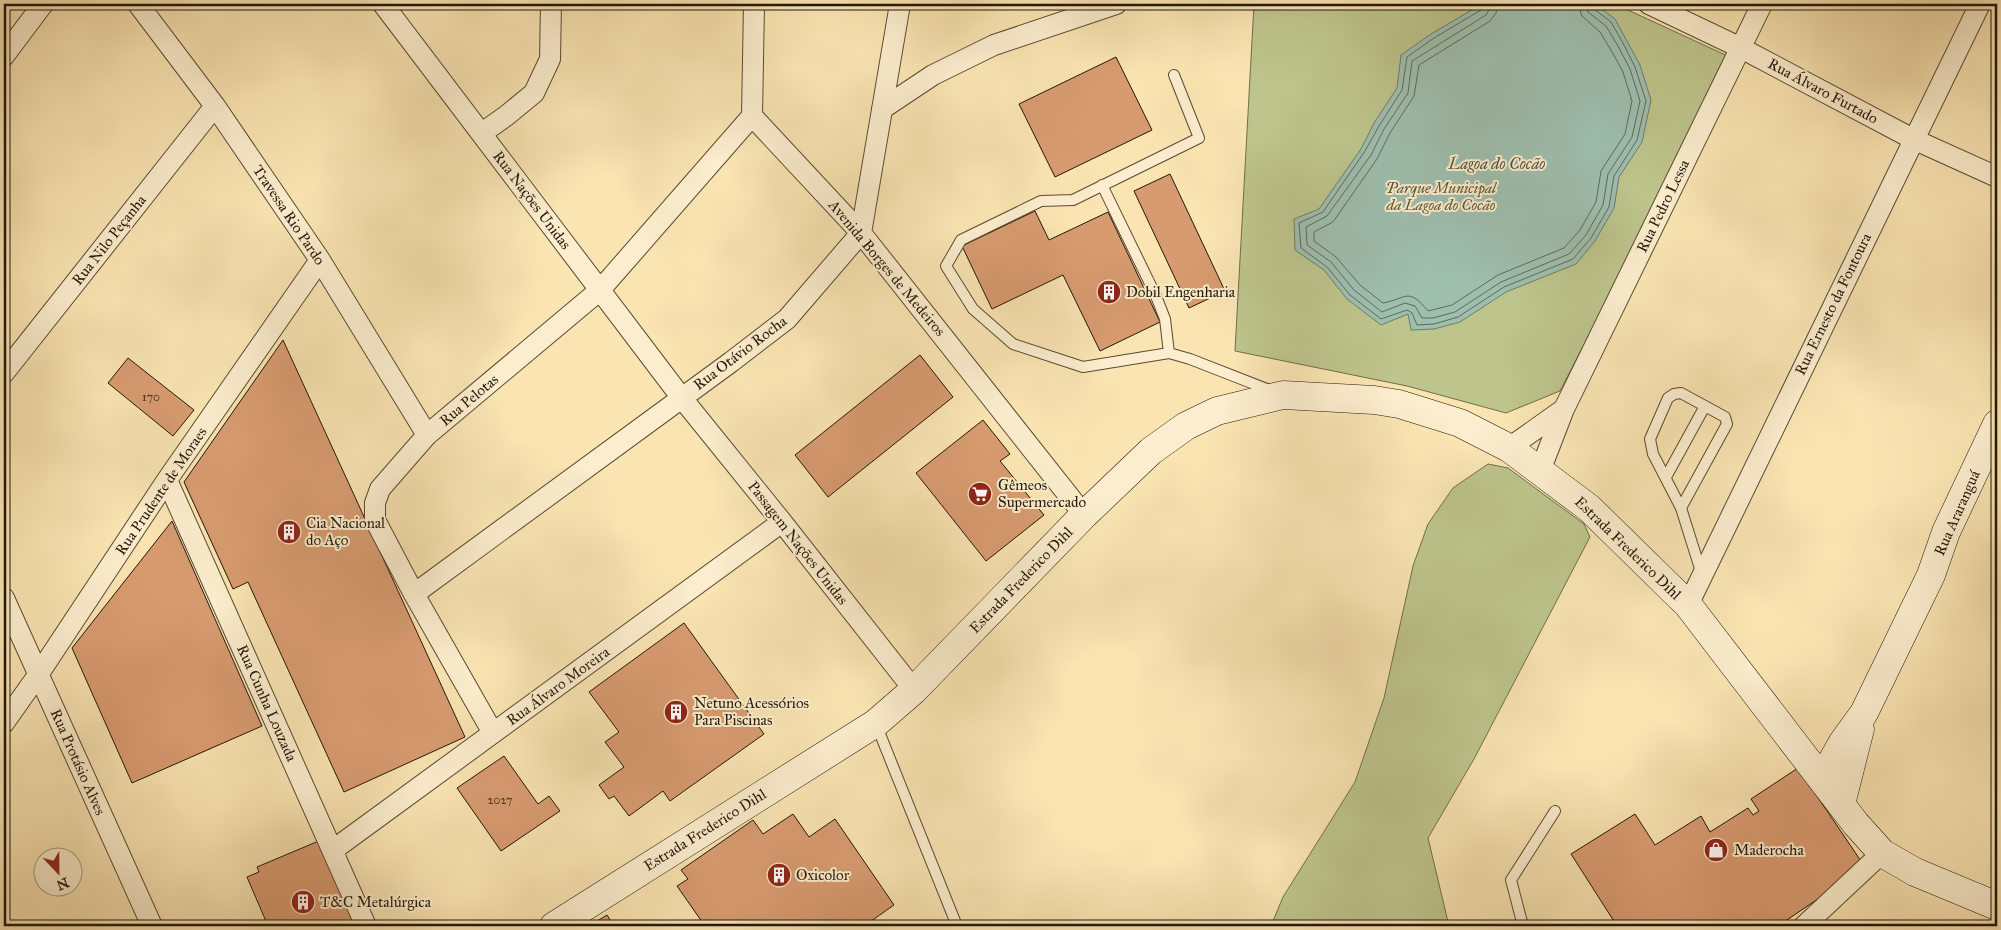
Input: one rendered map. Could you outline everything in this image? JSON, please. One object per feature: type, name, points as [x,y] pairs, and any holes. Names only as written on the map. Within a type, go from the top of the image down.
[{"type":"main road","name":"Estrada Frederico Dihl","points":[[554,926],[876,723],[914,690],[1084,515],[1151,451],[1186,426],[1217,411],[1282,395],[1374,400],[1399,404],[1460,423],[1509,448],[1588,508],[1688,605],[1841,804],[1882,853],[1915,872],[1997,906]]},
{"type":"main road","name":"Rua Araranguá","points":[[1822,779],[1843,742],[1864,713],[1931,575],[1946,532],[1997,424]]},
{"type":"main road","name":"Rua Araranguá","points":[[1931,575],[1959,538],[1997,460]]},
{"type":"main road","name":"Rua Araranguá","points":[[1841,804],[1864,713]]},
{"type":"main road","points":[[1795,744],[1811,746],[1843,742]]},
{"type":"street","points":[[4,56],[43,4]]},
{"type":"street","name":"Travessa Rio Pardo","points":[[138,4],[215,106],[320,260],[427,435]]},
{"type":"street","name":"Rua Nações Unidas","points":[[383,4],[681,397]]},
{"type":"street","points":[[482,133],[534,93],[550,59],[551,4]]},
{"type":"street","points":[[752,116],[754,4]]},
{"type":"street","points":[[861,233],[900,4]]},
{"type":"street","points":[[882,109],[933,75],[994,45],[1116,4]]},
{"type":"street","name":"Rua Álvaro Furtado","points":[[1649,4],[1741,48],[1913,139],[1997,177]]},
{"type":"street","name":"Rua Pedro Lessa","points":[[1540,471],[1564,409],[1762,4]]},
{"type":"street","name":"Rua Ernesto da Fontoura","points":[[1688,605],[1980,4]]},
{"type":"street","name":"Rua Nilo Peçanha","points":[[4,373],[215,106]]},
{"type":"street","name":"Avenida Borges de Medeiros","points":[[752,116],[861,233],[1084,515]]},
{"type":"street","name":"Rua Pelotas","points":[[494,733],[414,594],[376,520],[375,503],[380,488],[427,435],[600,290],[752,116]]},
{"type":"street","name":"Rua Otávio Rocha","points":[[414,594],[787,319],[861,233]]},
{"type":"street","name":"Rua Prudente de Moraes","points":[[4,723],[167,480],[320,260]]},
{"type":"street","name":"Passagem Nações Unidas","points":[[681,397],[914,690]]},
{"type":"street","name":"Rua Pedro Lessa","points":[[1509,448],[1564,409]]},
{"type":"street","name":"Rua Cunha Louzada","points":[[167,480],[366,926]]},
{"type":"street","name":"Rua Álvaro Moreira","points":[[333,850],[782,522]]},
{"type":"street","name":"Rua Protásio Alves","points":[[4,598],[152,926]]},
{"type":"street","points":[[1804,926],[1882,853]]},
{"type":"lane","points":[[1174,75],[1198,138],[1072,200],[1041,201],[961,240],[946,266],[973,309],[1013,344],[1083,367],[1169,352],[1282,395]]},
{"type":"lane","points":[[1102,186],[1156,296],[1165,319],[1169,352]]},
{"type":"lane","points":[[1681,508],[1727,424],[1725,417],[1681,393],[1674,394],[1668,398],[1650,439],[1653,454],[1681,508],[1702,576]]},
{"type":"lane","points":[[1666,477],[1705,406]]},
{"type":"lane","points":[[876,723],[957,926]]},
{"type":"lane","points":[[1523,926],[1511,880],[1555,811]]},
{"type":"green space","name":"Parque Municipal da Lagoa do Cocão","points":[[1254,4],[1615,4],[1732,58],[1560,391],[1506,413],[1407,386],[1235,351]]},
{"type":"green space","points":[[1488,464],[1508,468],[1584,524],[1590,537],[1474,759],[1428,838],[1449,926],[1271,926],[1283,897],[1355,782],[1384,698],[1413,566],[1428,524],[1453,488]]},
{"type":"water","name":"Lagoa do Cocão","points":[[1482,4],[1595,4],[1615,19],[1640,65],[1651,100],[1642,142],[1619,177],[1614,208],[1595,241],[1576,264],[1506,292],[1460,322],[1434,329],[1411,330],[1408,314],[1381,325],[1347,299],[1324,270],[1295,250],[1294,219],[1319,209],[1361,149],[1374,123],[1397,88],[1401,55],[1431,34]]},
{"type":"building","points":[[1116,57],[1152,130],[1055,177],[1019,104]]},
{"type":"building","points":[[1170,174],[1225,291],[1189,308],[1134,191]]},
{"type":"building","name":"Dobil Engenharia","points":[[1035,211],[1049,240],[1108,212],[1160,322],[1100,351],[1063,275],[992,309],[962,246]]},
{"type":"building","name":"Cia Nacional do Aço","points":[[283,340],[465,737],[344,792],[248,582],[233,589],[184,482]]},
{"type":"building","points":[[920,355],[953,397],[828,497],[795,455]]},
{"type":"building","points":[[128,358],[194,410],[173,436],[108,383]]},
{"type":"building","name":"Gêmeos Supermercado","points":[[983,420],[1010,454],[1000,461],[1044,515],[986,561],[916,473]]},
{"type":"building","points":[[172,521],[262,726],[132,783],[72,648]]},
{"type":"building","name":"Netuno Acessórios Para Piscinas","points":[[684,623],[764,734],[670,801],[663,791],[629,816],[614,796],[609,799],[599,785],[624,767],[605,742],[619,732],[589,692]]},
{"type":"building","points":[[504,756],[538,804],[549,796],[560,811],[501,851],[457,788]]},
{"type":"building","name":"Maderocha","points":[[1798,768],[1865,867],[1778,926],[1617,926],[1571,854],[1635,814],[1655,845],[1701,816],[1710,832],[1748,808],[1753,815],[1759,811],[1751,799]]},
{"type":"building","name":"Oxicolor","points":[[793,814],[809,837],[835,819],[894,905],[864,926],[705,926],[677,886],[688,879],[681,870],[753,820],[763,834]]},
{"type":"building","name":"T&C Metalúrgica","points":[[321,840],[359,926],[268,926],[247,877],[259,872],[257,867]]},
{"type":"building","points":[[607,915],[614,926],[589,926]]},
{"type":"place","name":"Dobil Engenharia","points":[[1109,292]]},
{"type":"place","name":"Gêmeos Supermercado","points":[[980,494]]},
{"type":"place","name":"Cia Nacional do Aço","points":[[289,532]]},
{"type":"place","name":"Netuno Acessórios Para Piscinas","points":[[676,712]]},
{"type":"place","name":"Maderocha","points":[[1716,850]]},
{"type":"place","name":"Oxicolor","points":[[779,875]]},
{"type":"place","name":"T&C Metalúrgica","points":[[303,902]]}]
